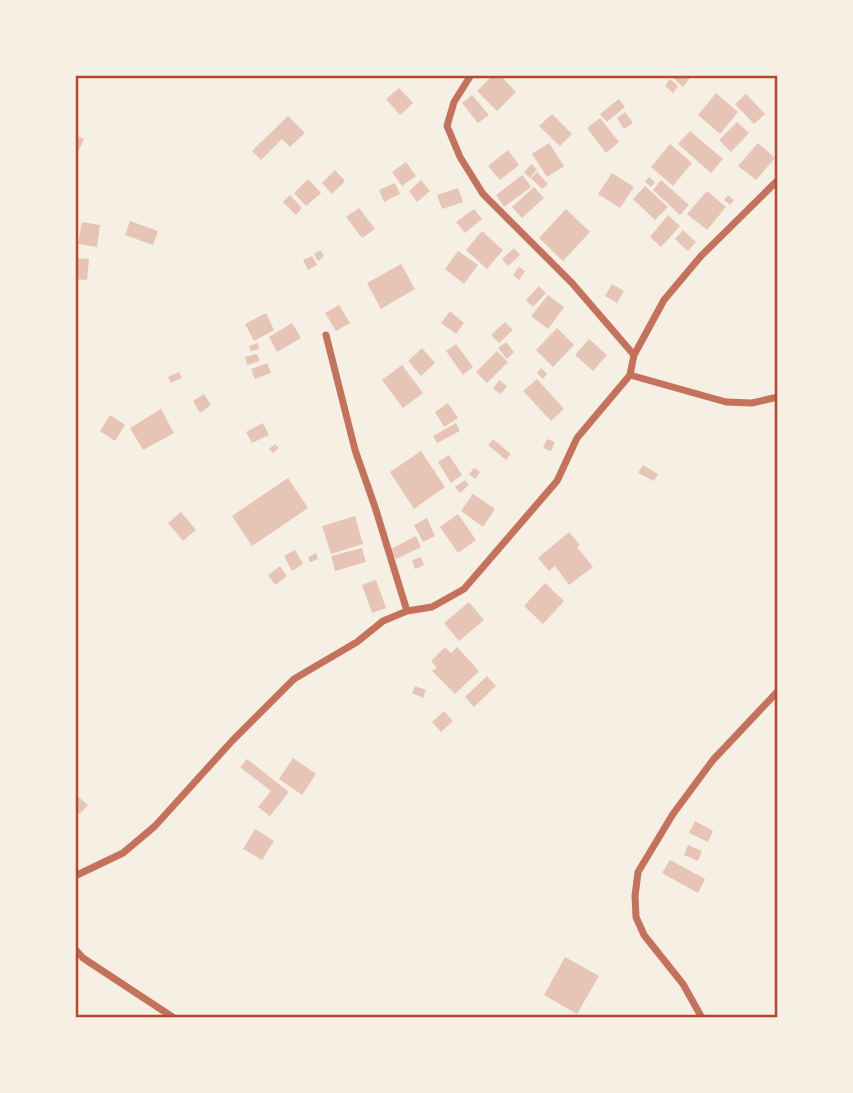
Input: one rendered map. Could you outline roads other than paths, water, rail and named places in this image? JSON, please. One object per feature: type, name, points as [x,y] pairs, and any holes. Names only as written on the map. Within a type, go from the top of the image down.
[{"type":"street","points":[[471,75],[454,103],[447,126],[460,158],[483,194],[572,283],[634,355]]},
{"type":"street","points":[[75,876],[123,853],[155,826],[232,741],[294,679],[356,642],[383,621],[407,611],[432,607],[464,589],[557,481],[578,438],[631,375],[634,355],[664,300],[693,265],[778,180]]},
{"type":"street","points":[[326,335],[355,450],[407,611]]},
{"type":"street","points":[[631,375],[726,402],[752,403],[778,397]]},
{"type":"street","points":[[702,1018],[682,985],[644,935],[636,917],[638,872],[673,814],[713,760],[778,691]]},
{"type":"street","points":[[75,949],[83,958],[174,1018]]}]
